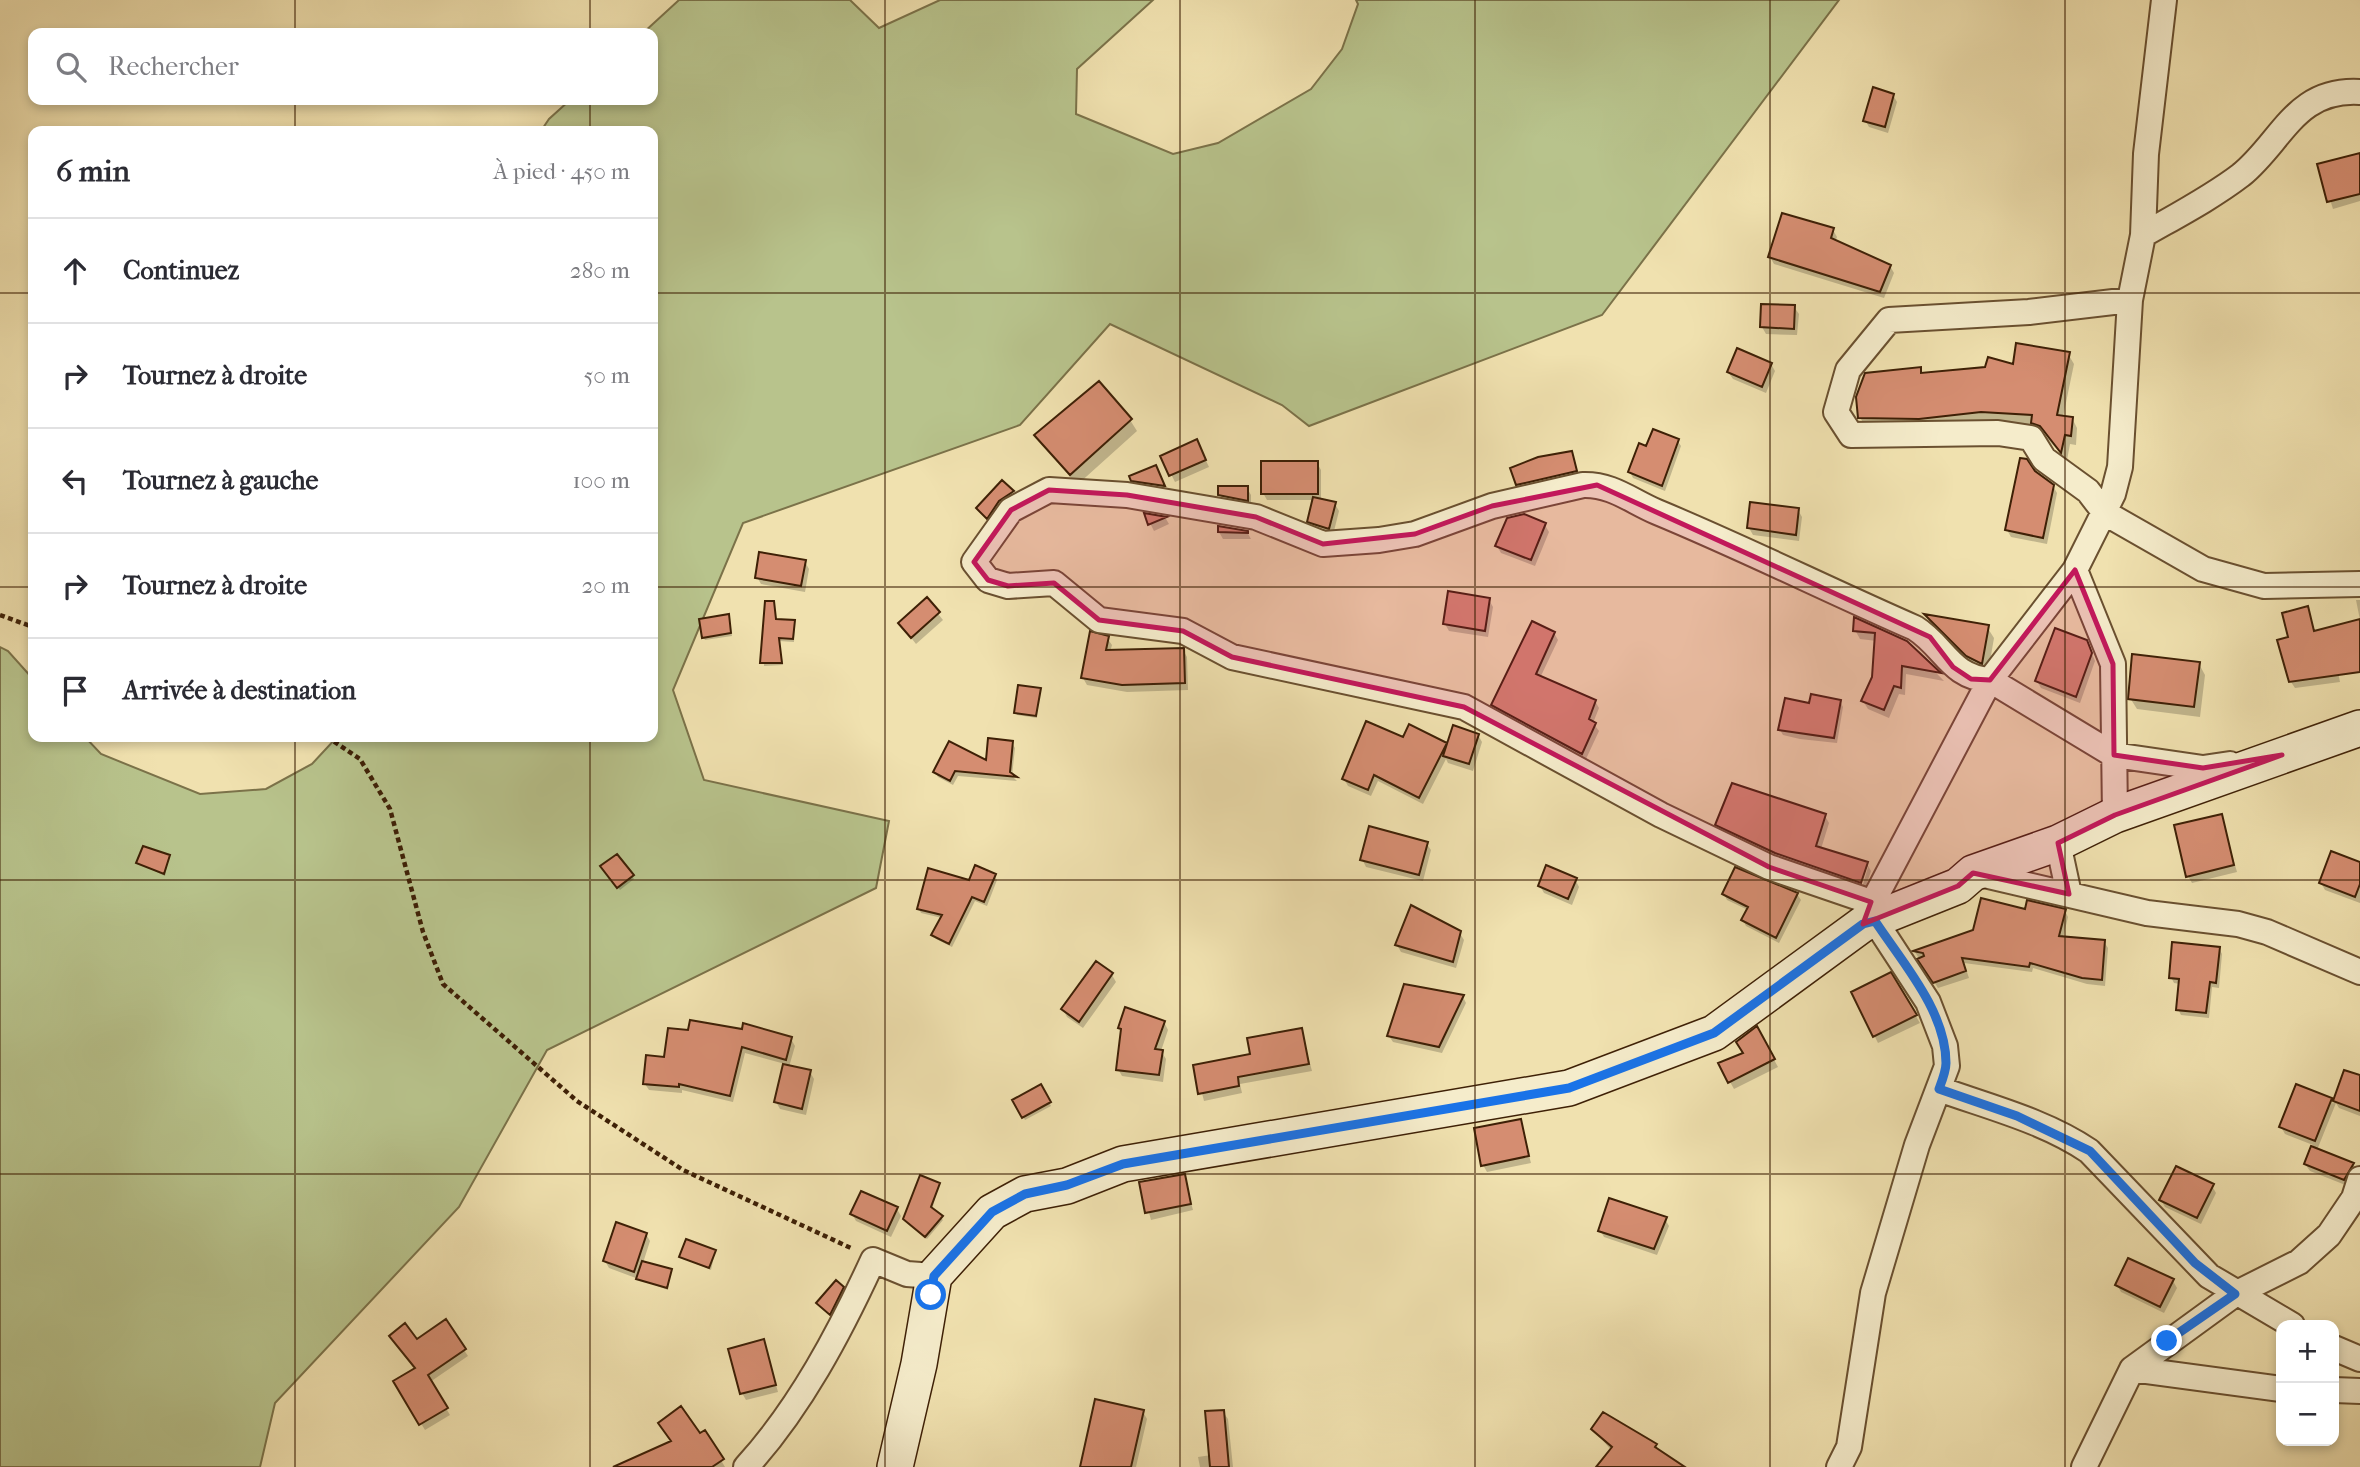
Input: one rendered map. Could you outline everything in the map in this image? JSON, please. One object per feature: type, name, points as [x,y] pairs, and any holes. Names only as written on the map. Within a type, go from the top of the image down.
[{"type":"main road","points":[[895,1467],[919,1364],[934,1276],[992,1212],[1025,1194],[1067,1185],[1123,1164],[1569,1088],[1714,1033],[1870,916],[1958,886],[1973,873],[2058,843],[2115,815],[2360,728]]},
{"type":"street","points":[[1870,916],[1990,680],[2075,570],[2105,513],[2120,467],[2130,300],[2143,235],[2146,154],[2164,0]]},
{"type":"street","points":[[2143,235],[2242,174],[2287,122],[2317,99],[2360,92]]},
{"type":"street","points":[[2130,300],[2029,312],[1889,320],[1848,370],[1836,412],[1851,435],[1998,433],[2031,438],[2045,459],[2088,491],[2105,513],[2203,569],[2241,582],[2264,586],[2360,584]]},
{"type":"street","points":[[1839,1467],[1849,1447],[1873,1293],[1917,1145],[1947,1066],[1945,1046],[1928,1002],[1870,916],[1661,815],[1464,707],[1232,657],[1184,631],[1099,620],[1054,583],[1008,586],[988,580],[974,562],[1011,510],[1049,490],[1127,495],[1256,517],[1323,544],[1415,534],[1492,506],[1583,485],[1597,485],[1618,491],[1645,507],[1734,544],[1915,628],[1930,637],[1953,667],[1971,679],[1990,680],[2114,755],[2203,768],[2282,755]]},
{"type":"street","points":[[2075,570],[2113,664],[2115,815]]},
{"type":"street","points":[[2058,843],[2069,894]]},
{"type":"street","points":[[1973,873],[2147,913],[2238,924],[2267,932],[2360,972]]},
{"type":"street","points":[[1939,1089],[2017,1116],[2090,1151],[2195,1263],[2235,1294],[2283,1320]]},
{"type":"street","points":[[2084,1467],[2132,1369],[2235,1294],[2299,1262],[2319,1244],[2354,1198],[2360,1179]]},
{"type":"street","points":[[746,1467],[778,1430],[851,1308],[873,1260],[907,1274],[934,1276]]},
{"type":"street","points":[[2339,1350],[2360,1359]]},
{"type":"street","points":[[2132,1369],[2276,1388]]},
{"type":"street","points":[[2339,1390],[2360,1391]]},
{"type":"path","points":[[0,615],[28,625]]},
{"type":"path","points":[[334,742],[360,759],[390,809],[423,932],[443,984],[577,1101],[682,1170],[856,1251]]},
{"type":"highlighted area","points":[[1597,485],[1930,637],[1953,667],[1971,679],[1990,680],[2075,570],[2113,664],[2114,755],[2203,768],[2282,755],[2115,815],[2058,843],[2069,894],[1973,873],[1958,886],[1863,924],[1871,902],[1769,867],[1464,707],[1232,657],[1183,631],[1099,620],[1054,583],[1008,586],[988,580],[974,562],[1011,510],[1049,490],[1127,495],[1256,517],[1323,544],[1415,534],[1492,506]]},
{"type":"green space","points":[[679,0],[850,0],[879,28],[940,0],[1153,0],[1077,69],[1076,114],[1173,154],[1218,143],[1311,89],[1342,49],[1358,4],[1356,0],[1839,0],[1602,315],[1309,426],[1282,405],[1110,324],[1020,425],[743,523],[673,690],[704,780],[889,821],[876,888],[547,1050],[459,1207],[275,1403],[260,1467],[0,1467],[0,647],[8,651],[28,673],[28,742],[90,742],[101,754],[200,794],[266,789],[312,764],[332,742],[658,742],[658,126],[544,126],[564,105],[658,105],[658,28],[648,28]]},
{"type":"building","points":[[1873,87],[1894,94],[1885,127],[1863,121]]},
{"type":"building","points":[[2360,153],[2360,194],[2327,202],[2317,164]]},
{"type":"building","points":[[1782,213],[1834,228],[1831,238],[1891,265],[1880,292],[1768,257]]},
{"type":"building","points":[[1761,304],[1795,305],[1794,329],[1760,327]]},
{"type":"building","points":[[2016,343],[2070,352],[2057,415],[2073,417],[2071,436],[2065,435],[2061,453],[2040,426],[2031,423],[2032,415],[1981,412],[1919,419],[1858,418],[1856,397],[1865,373],[1921,367],[1921,373],[1985,367],[1988,357],[2013,364]]},
{"type":"building","points":[[1737,348],[1772,363],[1762,387],[1727,372]]},
{"type":"building","points":[[1099,381],[1132,419],[1070,475],[1034,435]]},
{"type":"building","points":[[1653,429],[1679,439],[1662,486],[1628,472],[1639,443],[1646,446]]},
{"type":"building","points":[[1197,439],[1206,460],[1169,476],[1160,456]]},
{"type":"building","points":[[1572,451],[1577,471],[1516,485],[1510,468],[1538,457]]},
{"type":"building","points":[[2020,458],[2027,459],[2035,471],[2054,485],[2043,538],[2005,530]]},
{"type":"building","points":[[1261,461],[1318,461],[1318,494],[1261,494]]},
{"type":"building","points":[[1156,465],[1165,486],[1131,481],[1129,476]]},
{"type":"building","points":[[1002,480],[1014,491],[999,501],[987,519],[976,508]]},
{"type":"building","points":[[1218,486],[1248,486],[1248,501],[1218,495]]},
{"type":"building","points":[[1313,497],[1336,502],[1329,529],[1307,522]]},
{"type":"building","points":[[1750,502],[1799,508],[1796,535],[1747,528]]},
{"type":"building","points":[[1144,513],[1167,517],[1148,525]]},
{"type":"building","points":[[1524,514],[1546,523],[1531,560],[1495,546],[1507,518]]},
{"type":"building","points":[[1218,526],[1248,531],[1248,533],[1218,532]]},
{"type":"building","points":[[759,552],[806,560],[801,586],[755,578]]},
{"type":"building","points":[[1448,591],[1490,598],[1485,631],[1443,624]]},
{"type":"building","points":[[927,597],[940,612],[911,638],[898,623]]},
{"type":"building","points":[[765,601],[774,601],[776,619],[795,620],[793,639],[779,638],[782,663],[760,663]]},
{"type":"building","points":[[2308,606],[2314,631],[2360,619],[2360,672],[2289,682],[2277,640],[2288,637],[2282,613]]},
{"type":"building","points":[[729,614],[731,633],[702,638],[699,619]]},
{"type":"building","points":[[1924,614],[1989,625],[1982,664],[1966,656]]},
{"type":"building","points":[[1854,617],[1907,641],[1941,673],[1902,666],[1901,688],[1894,686],[1884,710],[1861,701],[1872,677],[1875,633],[1853,631]]},
{"type":"building","points":[[1532,621],[1555,632],[1536,674],[1596,700],[1589,719],[1596,723],[1582,754],[1491,705]]},
{"type":"building","points":[[2055,628],[2087,640],[2092,653],[2076,697],[2035,681]]},
{"type":"building","points":[[1090,631],[1109,636],[1106,650],[1184,648],[1185,683],[1122,685],[1081,678]]},
{"type":"building","points":[[2132,654],[2200,662],[2194,707],[2128,699]]},
{"type":"building","points":[[1018,685],[1041,688],[1036,716],[1014,713]]},
{"type":"building","points":[[1811,694],[1841,700],[1834,738],[1778,730],[1785,698],[1809,703]]},
{"type":"building","points":[[1366,721],[1403,737],[1409,724],[1447,743],[1419,798],[1374,775],[1368,790],[1342,779]]},
{"type":"building","points":[[1453,725],[1479,734],[1469,764],[1443,756]]},
{"type":"building","points":[[988,738],[1013,741],[1010,772],[1017,777],[955,771],[950,781],[933,772],[949,741],[986,760]]},
{"type":"building","points":[[1732,783],[1826,814],[1816,846],[1868,862],[1861,883],[1775,853],[1715,825]]},
{"type":"building","points":[[2222,814],[2234,865],[2186,877],[2174,825]]},
{"type":"building","points":[[1369,826],[1428,842],[1419,875],[1360,860]]},
{"type":"building","points":[[143,846],[170,855],[164,874],[136,863]]},
{"type":"building","points":[[2331,851],[2360,862],[2360,884],[2355,897],[2319,883]]},
{"type":"building","points":[[617,854],[634,875],[617,888],[600,866]]},
{"type":"building","points":[[975,865],[996,874],[984,902],[972,897],[949,944],[931,935],[942,915],[917,909],[928,868],[969,880]]},
{"type":"building","points":[[1546,865],[1577,878],[1568,899],[1538,886]]},
{"type":"building","points":[[1735,867],[1798,893],[1776,938],[1741,920],[1748,907],[1722,894]]},
{"type":"building","points":[[1981,898],[2025,909],[2027,900],[2066,909],[2059,936],[2105,940],[2102,980],[2082,978],[2030,963],[2029,967],[1962,958],[1966,971],[1933,983],[1917,959],[1924,956],[1923,953],[1913,951],[1973,930]]},
{"type":"building","points":[[1411,905],[1461,931],[1453,962],[1395,945]]},
{"type":"building","points":[[2172,942],[2220,947],[2216,983],[2210,982],[2206,1013],[2176,1010],[2179,979],[2169,978]]},
{"type":"building","points":[[1096,961],[1113,973],[1079,1022],[1061,1009]]},
{"type":"building","points":[[1891,972],[1917,1015],[1873,1037],[1851,992]]},
{"type":"building","points":[[1404,984],[1464,995],[1439,1047],[1387,1036]]},
{"type":"building","points":[[1125,1007],[1165,1021],[1155,1049],[1163,1050],[1159,1075],[1116,1070],[1121,1029],[1118,1028]]},
{"type":"building","points":[[690,1020],[742,1029],[743,1023],[792,1037],[786,1060],[742,1047],[730,1096],[679,1084],[679,1087],[643,1084],[646,1055],[664,1057],[668,1028],[688,1030]]},
{"type":"building","points":[[1757,1026],[1775,1059],[1728,1083],[1718,1063],[1743,1053],[1736,1042]]},
{"type":"building","points":[[1302,1028],[1309,1064],[1238,1077],[1239,1086],[1198,1094],[1193,1065],[1250,1054],[1247,1038]]},
{"type":"building","points":[[783,1064],[811,1070],[802,1109],[774,1102]]},
{"type":"building","points":[[2344,1070],[2360,1075],[2360,1111],[2333,1101]]},
{"type":"building","points":[[1041,1084],[1051,1102],[1022,1118],[1012,1100]]},
{"type":"building","points":[[2296,1084],[2332,1098],[2315,1141],[2279,1127]]},
{"type":"building","points":[[1521,1119],[1529,1156],[1481,1166],[1474,1128]]},
{"type":"building","points":[[2311,1146],[2354,1163],[2344,1180],[2304,1164]]},
{"type":"building","points":[[2176,1166],[2214,1184],[2197,1218],[2159,1200]]},
{"type":"building","points":[[1185,1174],[1191,1204],[1145,1213],[1139,1182]]},
{"type":"building","points":[[920,1175],[940,1183],[931,1207],[943,1216],[925,1237],[903,1219]]},
{"type":"building","points":[[861,1191],[898,1207],[887,1231],[850,1214]]},
{"type":"building","points":[[1609,1198],[1667,1217],[1654,1249],[1598,1231]]},
{"type":"building","points":[[616,1222],[647,1233],[634,1272],[603,1261]]},
{"type":"building","points":[[686,1239],[716,1250],[709,1268],[679,1257]]},
{"type":"building","points":[[2128,1258],[2174,1279],[2160,1307],[2115,1285]]},
{"type":"building","points":[[642,1261],[672,1269],[667,1288],[636,1279]]},
{"type":"building","points":[[836,1280],[844,1287],[830,1315],[816,1303]]},
{"type":"building","points":[[446,1319],[466,1349],[428,1375],[448,1408],[419,1425],[393,1381],[415,1368],[389,1336],[405,1323],[417,1339]]},
{"type":"building","points":[[764,1339],[776,1385],[740,1394],[728,1349]]},
{"type":"building","points":[[1095,1399],[1144,1410],[1131,1467],[1080,1467]]},
{"type":"building","points":[[681,1406],[700,1433],[705,1430],[724,1459],[712,1467],[613,1467],[671,1441],[658,1423]]},
{"type":"building","points":[[1224,1410],[1229,1467],[1210,1467],[1205,1411]]},
{"type":"building","points":[[1603,1412],[1657,1444],[1655,1447],[1685,1467],[1596,1467],[1612,1447],[1591,1429]]},
{"type":"route","points":[[931,1295],[934,1276],[971,1233],[992,1212],[1025,1194],[1067,1185],[1123,1164],[1569,1088],[1714,1033],[1863,924],[1875,921],[1928,1002],[1945,1046],[1947,1066],[1939,1089],[2017,1116],[2090,1151],[2195,1263],[2235,1294],[2167,1341]]}]
